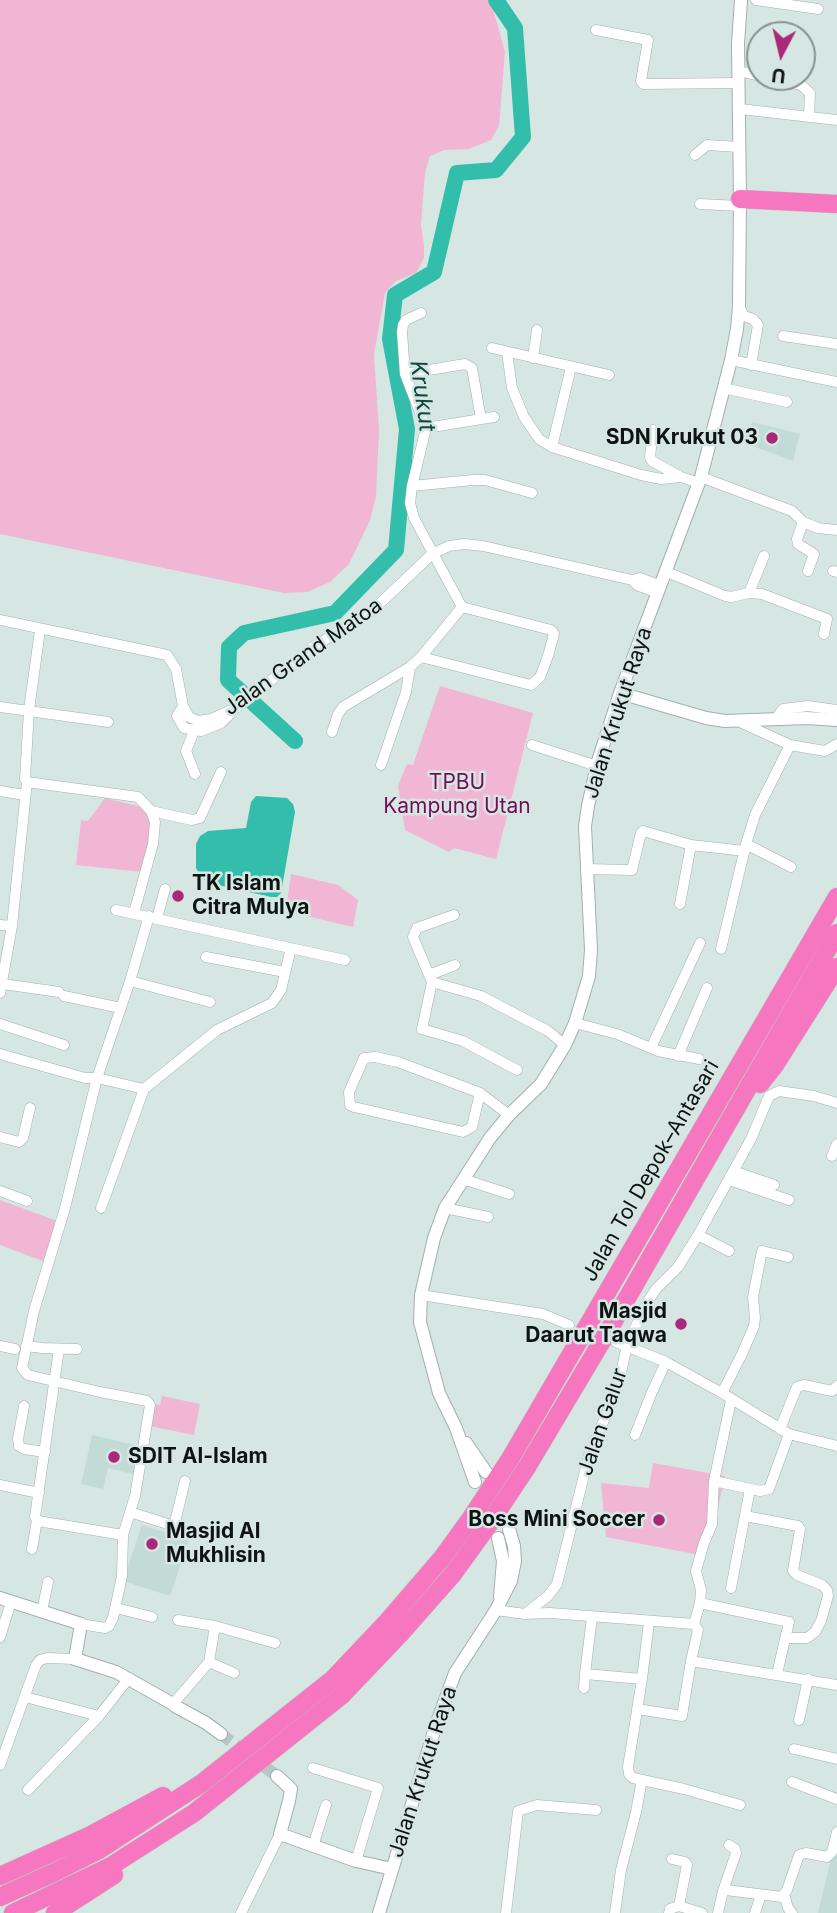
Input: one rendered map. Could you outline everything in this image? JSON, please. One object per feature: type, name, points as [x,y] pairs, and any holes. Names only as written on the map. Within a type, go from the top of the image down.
[{"type":"highway","points":[[738,200],[837,194]]},
{"type":"highway","points":[[738,200],[837,204]]},
{"type":"highway","name":"Jalan Tol Depok–Antasari","points":[[0,1897],[99,1850],[202,1783],[333,1679],[442,1558],[510,1459],[837,897]]},
{"type":"highway","name":"Jalan Tol Depok–Antasari","points":[[13,1913],[111,1866],[194,1814],[342,1695],[453,1574],[527,1467],[837,933]]},
{"type":"highway","points":[[720,1136],[775,1065],[837,967]]},
{"type":"highway","points":[[0,1876],[89,1836],[166,1794],[202,1783]]},
{"type":"highway","points":[[55,1913],[136,1860],[194,1814]]},
{"type":"street","name":"Jalan Krukut Raya","points":[[475,1482],[433,1374],[420,1322],[421,1295],[434,1238],[445,1208],[490,1138],[541,1084],[575,1023],[589,976],[591,950],[586,869],[587,806],[620,693],[700,480],[731,360],[739,306],[740,109],[736,79],[741,0]]},
{"type":"street","points":[[756,0],[818,9]]},
{"type":"street","points":[[596,30],[648,40],[641,81],[643,84],[714,85],[746,78]]},
{"type":"street","points":[[808,91],[808,117]]},
{"type":"street","points":[[740,109],[837,120]]},
{"type":"street","points":[[695,155],[707,145],[739,147]]},
{"type":"street","points":[[700,204],[738,200]]},
{"type":"street","points":[[739,306],[744,316],[753,318],[758,325],[751,365]]},
{"type":"street","points":[[421,313],[410,317],[403,325],[405,374],[426,428],[412,485],[411,510],[432,554],[463,607],[551,630],[554,634],[540,677],[531,685],[421,657]]},
{"type":"street","points":[[533,358],[537,330]]},
{"type":"street","points":[[783,336],[837,344]]},
{"type":"street","points":[[492,348],[609,375]]},
{"type":"street","points":[[507,352],[512,388],[524,417],[539,439],[552,447],[661,479],[681,477],[700,480],[792,511],[803,522],[818,528],[837,530]]},
{"type":"street","points":[[731,360],[837,381]]},
{"type":"street","points":[[405,374],[465,364],[472,368],[481,419]]},
{"type":"street","points":[[552,447],[571,367]]},
{"type":"street","points":[[723,388],[787,402]]},
{"type":"street","points":[[426,428],[494,417]]},
{"type":"street","points":[[653,430],[650,457],[652,461],[681,477]]},
{"type":"street","points":[[412,485],[485,480],[532,493]]},
{"type":"street","points":[[803,522],[797,540],[798,544],[814,554],[808,571]]},
{"type":"street","name":"Jalan Grand Matoa","points":[[183,706],[189,717],[198,721],[211,719],[236,708],[313,647],[373,610],[432,554],[449,546],[483,545],[632,580],[640,578],[660,590]]},
{"type":"street","points":[[749,593],[764,556]]},
{"type":"street","points":[[667,572],[725,596],[762,594],[827,619],[824,634]]},
{"type":"street","points":[[332,732],[343,707],[410,667],[463,607]]},
{"type":"street","points":[[0,620],[167,655],[176,668],[183,706],[177,716],[184,728],[201,731],[221,723],[236,708]]},
{"type":"street","points":[[40,630],[29,710],[26,795],[12,926],[1,988],[62,994],[121,1008]]},
{"type":"street","points":[[381,765],[406,692],[410,667]]},
{"type":"street","points":[[620,693],[706,718],[837,720]]},
{"type":"street","points":[[775,720],[783,709],[808,706],[837,710]]},
{"type":"street","points":[[0,707],[107,722]]},
{"type":"street","points":[[737,720],[790,745],[825,751],[837,744]]},
{"type":"street","points":[[195,730],[186,751],[195,774]]},
{"type":"street","points":[[533,745],[597,766]]},
{"type":"street","points":[[721,950],[755,815],[790,745]]},
{"type":"street","points":[[151,811],[192,820],[200,818],[220,772]]},
{"type":"street","points":[[27,782],[138,797],[151,811],[155,822],[153,844],[134,914]]},
{"type":"street","points":[[0,791],[26,795]]},
{"type":"street","points":[[586,869],[632,870],[643,831],[691,845],[746,847],[791,867]]},
{"type":"street","points":[[680,904],[691,845]]},
{"type":"street","points":[[0,1637],[6,1600],[81,1624],[105,1628],[109,1626],[117,1608],[122,1576],[123,1535],[135,1496],[149,1402],[28,1376],[22,1368],[22,1348],[72,1182],[97,1078],[165,889]]},
{"type":"street","points":[[116,910],[345,960]]},
{"type":"street","points":[[454,915],[417,928],[413,937],[430,978],[422,1029],[463,1041],[517,1070]]},
{"type":"street","points":[[0,925],[12,926]]},
{"type":"street","points":[[651,1048],[700,943]]},
{"type":"street","points":[[101,1208],[144,1089],[217,1030],[272,1003],[281,990],[291,948]]},
{"type":"street","points":[[206,957],[285,972]]},
{"type":"street","points":[[430,978],[455,965]]},
{"type":"street","points":[[430,978],[481,996],[548,1031],[565,1045]]},
{"type":"street","points":[[131,981],[210,1002]]},
{"type":"street","points":[[678,1056],[707,988]]},
{"type":"street","points":[[575,1023],[617,1034],[678,1056],[699,1059]]},
{"type":"street","points":[[0,1024],[64,1045]]},
{"type":"street","points":[[0,1054],[85,1078],[97,1078],[144,1089]]},
{"type":"street","points":[[480,1093],[472,1127],[463,1132],[354,1107],[350,1105],[349,1092],[364,1058],[375,1057],[398,1062],[480,1093],[509,1115]]},
{"type":"street","name":"Jalan Galur","points":[[525,1614],[548,1596],[557,1584],[589,1455],[618,1387],[627,1345],[648,1301],[678,1267],[698,1235],[751,1139],[769,1096],[779,1091],[814,1096],[837,1103]]},
{"type":"street","points":[[0,1138],[19,1142],[23,1138],[30,1108]]},
{"type":"street","points":[[832,1156],[837,1144]]},
{"type":"street","points":[[731,1176],[774,1185]]},
{"type":"street","points":[[731,1176],[789,1200]]},
{"type":"street","points":[[463,1179],[509,1194]]},
{"type":"street","points":[[0,1191],[27,1201]]},
{"type":"street","points":[[445,1208],[488,1217]]},
{"type":"street","points":[[698,1235],[729,1251]]},
{"type":"street","points":[[722,1393],[754,1326],[753,1297],[762,1251],[788,1257]]},
{"type":"street","points":[[421,1295],[543,1314],[569,1325]]},
{"type":"street","points":[[616,1342],[666,1362],[784,1431],[837,1446]]},
{"type":"street","points":[[0,1346],[77,1349]]},
{"type":"street","points":[[32,1549],[59,1349]]},
{"type":"street","points":[[635,1434],[666,1362]]},
{"type":"street","points":[[714,1480],[760,1491],[769,1489],[797,1387],[804,1385],[832,1391],[837,1386]]},
{"type":"street","points":[[637,1709],[682,1716],[698,1630],[694,1624],[701,1587],[696,1571],[712,1524],[714,1480],[732,1400]]},
{"type":"street","points":[[24,1406],[19,1446],[45,1452]]},
{"type":"street","name":"Jalan Krukut Raya","points":[[456,1428],[486,1472]]},
{"type":"street","points":[[130,1512],[174,1526],[185,1481]]},
{"type":"street","points":[[0,1485],[38,1493]]},
{"type":"street","points":[[731,1588],[750,1489]]},
{"type":"street","points":[[745,1516],[799,1526],[793,1571],[827,1590],[828,1597],[816,1632],[807,1638],[786,1638]]},
{"type":"street","points":[[37,1521],[123,1535]]},
{"type":"street","name":"Jalan Krukut Raya","points":[[379,1913],[435,1728],[455,1673],[511,1581],[515,1561],[509,1529]]},
{"type":"street","name":"Jalan Krukut Raya","points":[[498,1538],[503,1561],[498,1605]]},
{"type":"street","points":[[42,1611],[48,1581]]},
{"type":"street","points":[[700,1603],[788,1621],[790,1624],[777,1674]]},
{"type":"street","points":[[498,1605],[525,1614],[550,1613],[694,1624]]},
{"type":"street","points":[[117,1608],[152,1617]]},
{"type":"street","points":[[584,1688],[592,1617]]},
{"type":"street","points":[[178,1620],[215,1626],[275,1643]]},
{"type":"street","points":[[649,1622],[628,1771],[631,1777],[684,1788],[740,1805]]},
{"type":"street","points":[[75,1658],[81,1624]]},
{"type":"street","points":[[174,1705],[209,1662],[215,1626]]},
{"type":"street","points":[[0,1765],[36,1665],[40,1660],[56,1657],[75,1658],[129,1678],[221,1734]]},
{"type":"street","points":[[691,1661],[837,1685]]},
{"type":"street","points":[[209,1662],[234,1674]]},
{"type":"street","points":[[585,1674],[642,1679]]},
{"type":"street","points":[[28,1790],[99,1716],[129,1678]]},
{"type":"street","points":[[800,1720],[808,1679]]},
{"type":"street","points":[[25,1697],[99,1716]]},
{"type":"street","points":[[794,1749],[837,1759]]},
{"type":"street","points":[[313,1768],[378,1788],[356,1861]]},
{"type":"street","points":[[241,1913],[280,1834],[289,1801],[291,1789],[277,1776]]},
{"type":"street","points":[[615,1913],[621,1870],[642,1780]]},
{"type":"street","points":[[792,1782],[837,1799]]},
{"type":"street","points":[[313,1846],[326,1805]]},
{"type":"street","points":[[506,1913],[518,1811],[537,1805],[596,1810]]},
{"type":"street","points":[[792,1913],[785,1895],[799,1855],[806,1853],[827,1857],[832,1852],[837,1832]]},
{"type":"street","points":[[280,1834],[356,1861],[393,1869]]},
{"type":"street","points":[[718,1913],[736,1853],[729,1845]]},
{"type":"street","points":[[672,1859],[687,1865],[679,1906]]},
{"type":"street","points":[[723,1891],[778,1898],[785,1895]]},
{"type":"street","points":[[755,1913],[761,1895]]},
{"type":"street","points":[[669,1913],[670,1909],[679,1906],[702,1913]]},
{"type":"shaded area","name":"SDN Krukut 03","points":[[752,422],[800,434],[793,461],[744,443]]},
{"type":"shaded area","points":[[256,796],[287,798],[293,804],[295,812],[281,893],[277,897],[209,883],[201,877],[196,868],[196,844],[200,836],[208,831],[246,828],[251,802]]},
{"type":"shaded area","name":"SDIT Al-Islam","points":[[92,1435],[143,1447],[136,1475],[108,1468],[103,1489],[81,1484]]},
{"type":"shaded area","points":[[142,1525],[189,1540],[170,1596],[123,1581]]},
{"type":"shaded area","points":[[837,1833],[837,1913],[818,1913]]},
{"type":"green space","points":[[0,0],[488,0],[505,52],[499,126],[491,140],[469,149],[445,150],[430,156],[425,173],[421,225],[424,258],[416,273],[396,281],[385,293],[374,354],[379,431],[376,496],[370,520],[349,564],[330,582],[307,592],[284,593],[0,534]]},
{"type":"green space","name":"TPBU Kampung Utan","points":[[440,686],[533,713],[496,859],[454,848],[449,852],[405,830],[398,786],[407,764],[413,765]]},
{"type":"green space","points":[[105,798],[157,811],[143,872],[76,865],[81,820],[88,821]]},
{"type":"green space","points":[[291,874],[338,885],[358,900],[353,927],[286,911]]},
{"type":"green space","points":[[0,1200],[57,1221],[43,1261],[0,1245]]},
{"type":"green space","points":[[162,1396],[200,1404],[194,1435],[149,1426],[154,1404],[160,1405]]},
{"type":"green space","name":"Boss Mini Soccer","points":[[653,1463],[725,1476],[719,1503],[700,1555],[606,1537],[601,1483],[649,1488]]},
{"type":"waterway","name":"Krukut","points":[[295,741],[228,680],[229,647],[244,633],[335,613],[396,550],[407,429],[390,339],[395,295],[434,272],[457,173],[496,170],[523,137],[515,28],[496,0]]},
{"type":"tunnel","points":[[221,1734],[277,1776]]},
{"type":"place","name":"SDN Krukut 03","points":[[772,438]]},
{"type":"place","name":"TK Islam Citra Mulya","points":[[178,896]]},
{"type":"place","name":"Masjid Daarut Taqwa","points":[[681,1324]]},
{"type":"place","name":"SDIT Al-Islam","points":[[114,1457]]},
{"type":"place","name":"Boss Mini Soccer","points":[[659,1520]]},
{"type":"place","name":"Masjid Al Mukhlisin","points":[[152,1544]]}]
